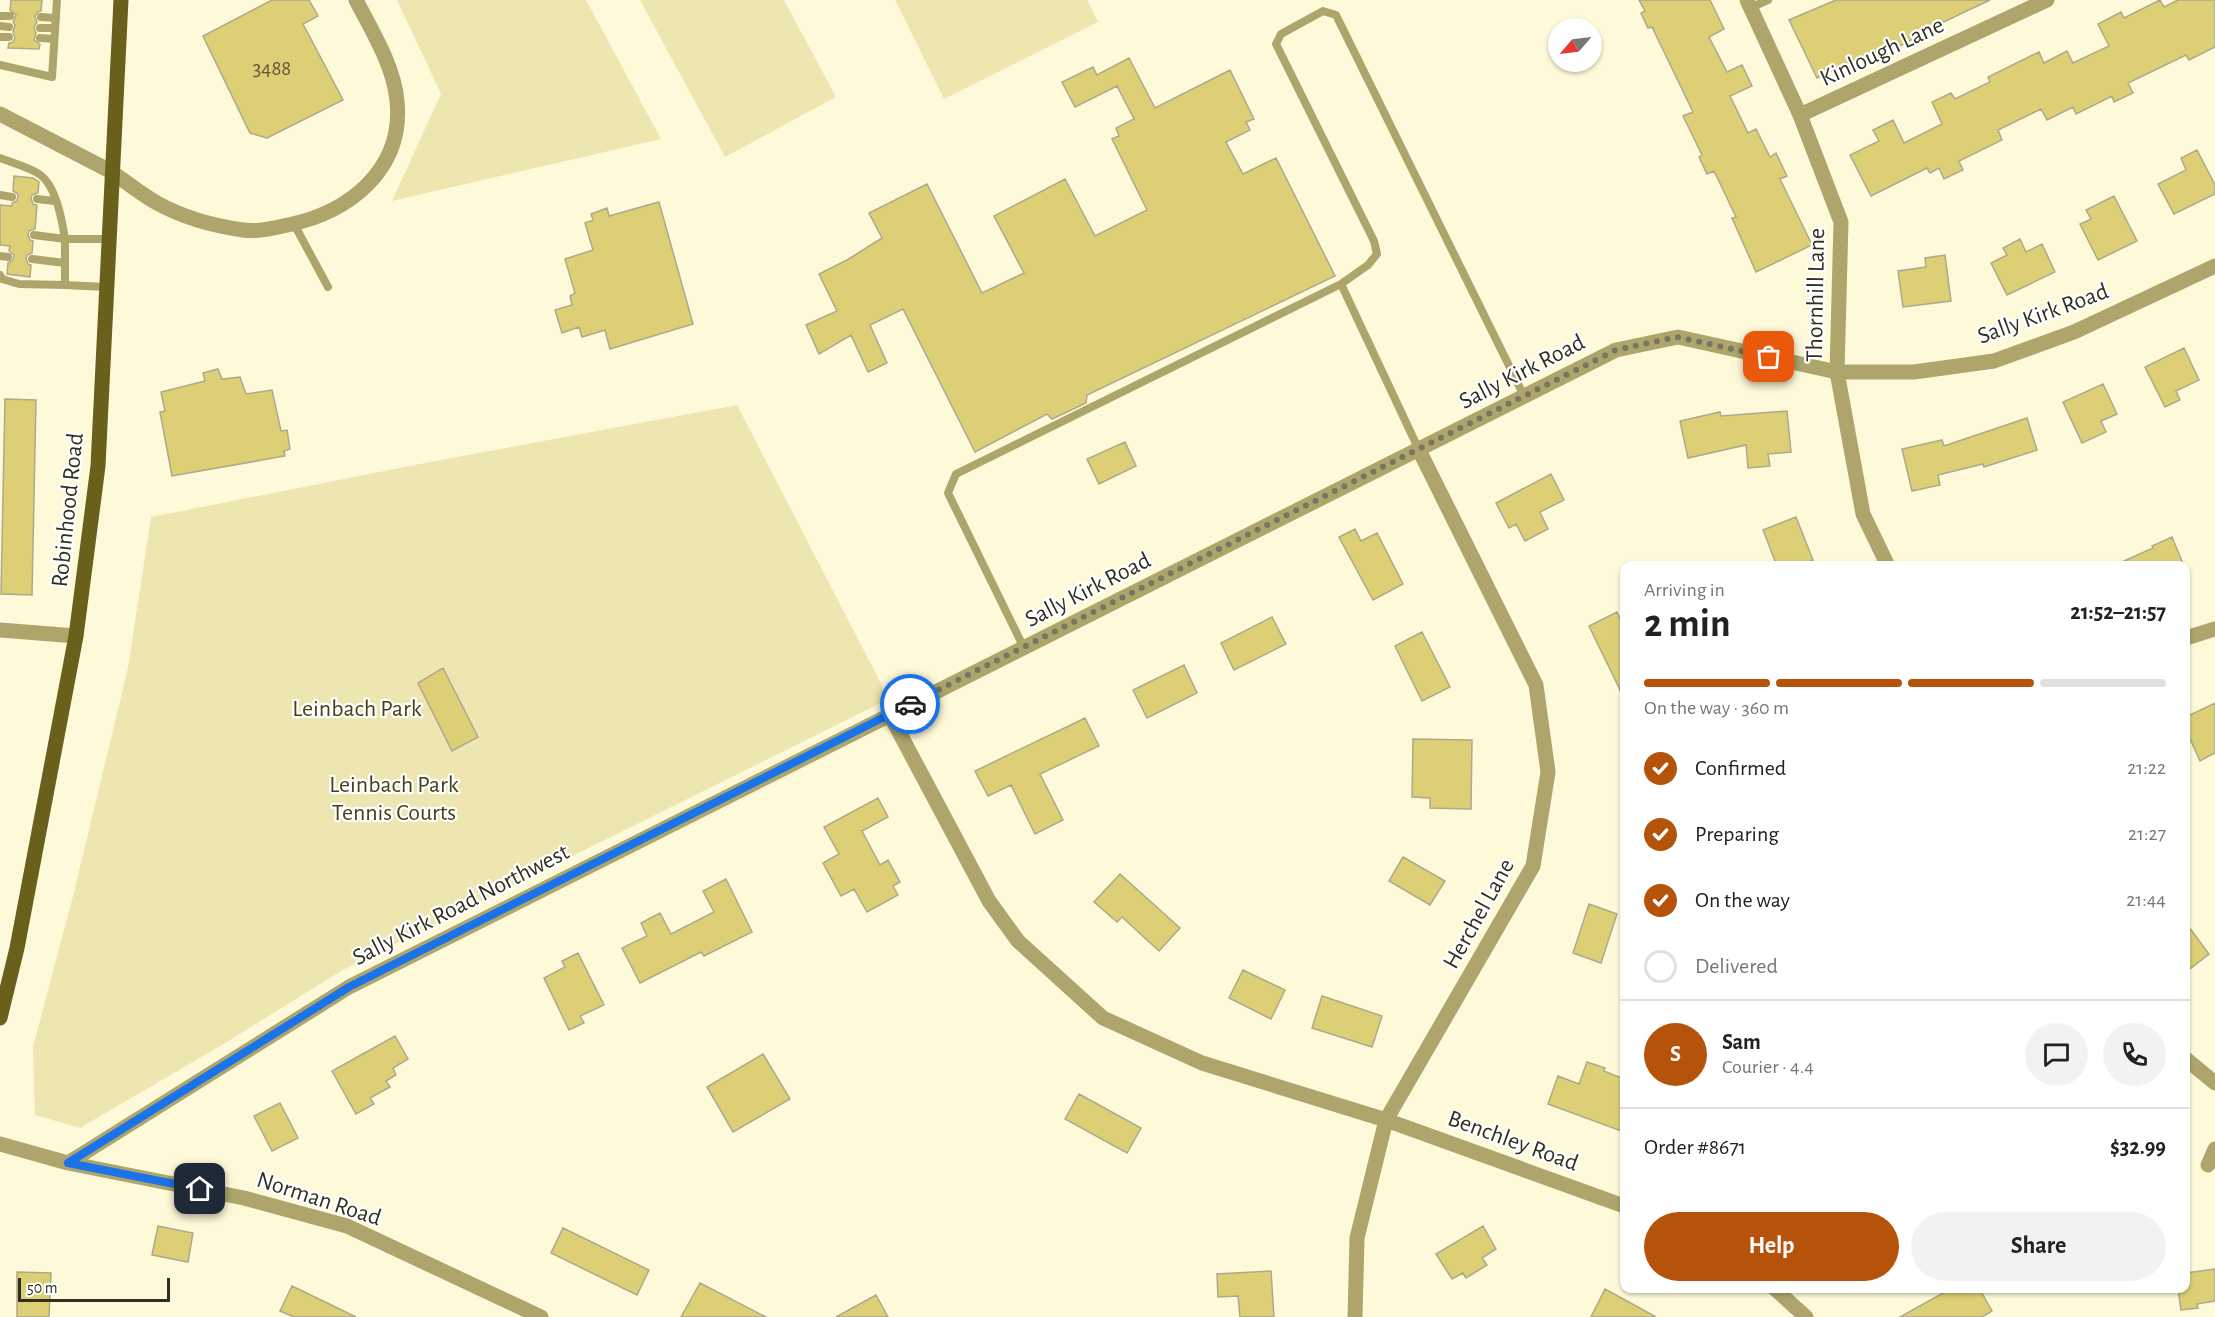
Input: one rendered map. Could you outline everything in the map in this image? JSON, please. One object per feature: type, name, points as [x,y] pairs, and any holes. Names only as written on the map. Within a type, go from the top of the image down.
[{"type":"main road","name":"Robinhood Road","points":[[0,1018],[17,948],[76,636],[98,466],[121,0]]},
{"type":"street","points":[[0,114],[112,172],[157,203],[218,225],[245,230],[263,230],[294,224],[318,216],[359,194],[372,181],[387,157],[394,140],[397,100],[392,75],[356,0]]},
{"type":"street","name":"Kinlough Lane","points":[[1800,115],[2048,0]]},
{"type":"street","name":"Thornhill Lane","points":[[1748,4],[1800,115],[1841,222],[1837,372],[1863,514],[1886,561]]},
{"type":"street","name":"Sally Kirk Road","points":[[890,715],[1616,350],[1677,337],[1837,372],[1914,372],[1994,361],[2074,332],[2215,266]]},
{"type":"street","name":"Herchel Lane","points":[[1355,1317],[1358,1238],[1386,1120],[1533,866],[1548,772],[1536,685],[1419,450]]},
{"type":"street","points":[[2190,637],[2215,628]]},
{"type":"street","points":[[0,630],[76,636]]},
{"type":"street","name":"Benchley Road","points":[[890,715],[989,901],[1018,941],[1103,1018],[1202,1063],[1386,1120],[1620,1199]]},
{"type":"street","name":"Sally Kirk Road Northwest","points":[[68,1163],[349,987],[890,715]]},
{"type":"street","points":[[2190,1062],[2215,1083]]},
{"type":"street","name":"Norman Road","points":[[0,1144],[68,1163],[244,1198],[347,1226],[541,1317]]},
{"type":"street","points":[[2208,1165],[2215,1149]]},
{"type":"street","points":[[1780,1293],[1806,1317]]},
{"type":"lane","points":[[0,66],[52,77],[57,0]]},
{"type":"lane","points":[[1748,4],[1768,0]]},
{"type":"lane","points":[[1024,648],[948,493],[956,474],[1341,284],[1368,265],[1377,254],[1374,241],[1276,44],[1281,33],[1323,11],[1336,15],[1524,396]]},
{"type":"lane","points":[[0,16],[10,16]]},
{"type":"lane","points":[[41,17],[56,18]]},
{"type":"lane","points":[[40,28],[55,28]]},
{"type":"lane","points":[[40,38],[54,39]]},
{"type":"lane","points":[[0,158],[37,173],[45,179],[62,221],[65,239],[65,285]]},
{"type":"lane","points":[[0,195],[12,197]]},
{"type":"lane","points":[[37,199],[55,201]]},
{"type":"lane","points":[[294,224],[328,287]]},
{"type":"lane","points":[[34,235],[65,239],[110,239]]},
{"type":"lane","points":[[32,259],[64,263]]},
{"type":"lane","points":[[0,275],[2,279],[19,284],[106,287]]},
{"type":"lane","points":[[1341,284],[1419,450]]},
{"type":"green space","points":[[397,0],[586,0],[661,139],[392,201],[441,94]]},
{"type":"green space","points":[[640,0],[784,0],[836,97],[725,157]]},
{"type":"green space","points":[[895,0],[1087,0],[1098,22],[944,99]]},
{"type":"green space","name":"Leinbach Park","points":[[737,405],[889,699],[341,971],[222,1045],[80,1128],[35,1115],[33,1047],[74,892],[128,668],[151,517]]},
{"type":"building","points":[[11,0],[42,0],[41,11],[35,16],[37,22],[34,27],[36,33],[34,40],[40,44],[39,49],[8,48],[9,43],[15,38],[13,22],[16,15],[10,10]]},
{"type":"building","points":[[272,0],[309,0],[318,16],[303,24],[343,100],[267,138],[250,133],[203,36]]},
{"type":"building","points":[[1639,0],[1710,0],[1724,29],[1709,37],[1727,72],[1742,65],[1752,86],[1730,96],[1748,133],[1756,129],[1770,157],[1776,153],[1787,176],[1780,179],[1812,245],[1756,272],[1732,218],[1736,217],[1714,171],[1707,174],[1699,157],[1702,155],[1683,116],[1693,112],[1652,27],[1648,28],[1641,13],[1645,11]]},
{"type":"building","points":[[1836,0],[1990,0],[1920,33],[1921,35],[1898,47],[1896,44],[1876,54],[1874,50],[1817,78],[1789,20]]},
{"type":"building","points":[[2160,0],[2164,7],[2178,0],[2215,0],[2215,47],[2189,60],[2186,55],[2128,83],[2133,93],[2114,102],[2112,96],[2076,114],[2073,107],[2047,120],[2041,109],[1998,130],[2002,140],[1959,161],[1963,170],[1944,179],[1939,168],[1930,173],[1927,168],[1871,196],[1850,155],[1879,141],[1873,130],[1893,120],[1904,143],[1942,124],[1932,102],[1951,93],[1955,99],[1990,82],[1988,77],[2039,52],[2044,63],[2067,51],[2073,63],[2109,46],[2098,24],[2121,12],[2124,18]]},
{"type":"building","points":[[1129,58],[1155,108],[1230,70],[1254,119],[1246,122],[1250,130],[1226,142],[1243,174],[1276,158],[1335,276],[1087,395],[1086,403],[1052,419],[1047,414],[975,452],[903,309],[870,325],[887,363],[868,372],[851,335],[819,354],[806,325],[837,311],[819,274],[882,238],[869,213],[927,184],[982,293],[1024,273],[994,216],[1065,179],[1095,236],[1147,210],[1112,139],[1119,136],[1116,128],[1134,119],[1117,86],[1075,107],[1062,82],[1093,67],[1097,75]]},
{"type":"building","points":[[2197,150],[2215,185],[2215,194],[2174,214],[2158,184],[2186,170],[2181,158]]},
{"type":"building","points":[[14,176],[33,178],[39,182],[38,193],[32,195],[31,199],[33,204],[37,205],[35,229],[29,231],[28,235],[33,241],[32,253],[27,255],[26,259],[31,265],[30,277],[7,274],[8,263],[13,260],[14,255],[9,251],[10,246],[0,245],[0,205],[12,206],[12,203],[17,201],[18,194],[13,191]]},
{"type":"building","points":[[2114,196],[2137,241],[2098,260],[2080,224],[2091,219],[2086,210]]},
{"type":"building","points":[[659,202],[693,324],[610,349],[605,330],[582,337],[579,327],[562,333],[555,310],[572,305],[570,296],[575,293],[565,259],[593,250],[585,223],[593,220],[591,214],[607,208],[609,216]]},
{"type":"building","points":[[2020,239],[2026,252],[2042,244],[2055,272],[2007,295],[1991,263],[2007,255],[2003,248]]},
{"type":"building","points":[[1945,255],[1951,301],[1903,307],[1898,271],[1926,267],[1925,258]]},
{"type":"building","points":[[2184,348],[2199,380],[2176,391],[2180,400],[2165,407],[2145,367]]},
{"type":"building","points":[[218,369],[222,379],[240,377],[246,394],[272,390],[281,431],[287,430],[290,449],[284,451],[285,456],[172,476],[160,412],[165,411],[161,392],[205,381],[203,373]]},
{"type":"building","points":[[2103,384],[2117,414],[2101,421],[2106,432],[2082,443],[2063,402]]},
{"type":"building","points":[[5,399],[36,400],[32,595],[1,594]]},
{"type":"building","points":[[1787,411],[1791,452],[1768,454],[1770,466],[1748,468],[1746,445],[1688,458],[1680,421],[1720,412],[1721,416]]},
{"type":"building","points":[[2027,418],[2037,450],[1984,467],[1983,464],[1938,475],[1940,485],[1912,491],[1902,449],[1942,440],[1944,446]]},
{"type":"building","points":[[1125,442],[1136,466],[1099,484],[1087,459]]},
{"type":"building","points":[[1551,474],[1564,500],[1540,512],[1548,529],[1525,541],[1516,524],[1509,528],[1496,503]]},
{"type":"building","points":[[1796,517],[1813,560],[1775,561],[1763,530]]},
{"type":"building","points":[[1355,529],[1361,541],[1377,533],[1403,584],[1373,600],[1339,537]]},
{"type":"building","points":[[2172,537],[2182,561],[2124,561],[2153,548],[2152,546]]},
{"type":"building","points":[[1617,612],[1620,618],[1620,690],[1589,626]]},
{"type":"building","points":[[1272,617],[1286,644],[1234,670],[1221,643]]},
{"type":"building","points":[[1422,632],[1450,687],[1422,701],[1395,646]]},
{"type":"building","points":[[1184,665],[1197,693],[1147,718],[1133,690]]},
{"type":"building","points":[[443,668],[478,737],[452,751],[418,683]]},
{"type":"building","points":[[2215,703],[2215,753],[2200,761],[2190,739],[2190,715]]},
{"type":"building","points":[[1085,718],[1099,746],[1040,774],[1063,820],[1035,834],[1011,785],[988,796],[975,771]]},
{"type":"building","points":[[1413,739],[1472,740],[1471,809],[1430,808],[1430,798],[1412,797]]},
{"type":"building","points":[[878,798],[888,817],[862,831],[880,865],[888,860],[900,882],[893,886],[898,895],[867,912],[854,889],[841,896],[823,863],[839,854],[824,827]]},
{"type":"building","points":[[1403,857],[1445,881],[1430,905],[1389,881]]},
{"type":"building","points":[[1120,874],[1180,928],[1159,951],[1122,917],[1117,922],[1094,902]]},
{"type":"building","points":[[726,879],[752,932],[704,956],[701,952],[640,983],[622,948],[647,936],[641,923],[660,913],[671,934],[714,912],[703,891]]},
{"type":"building","points":[[1589,904],[1617,914],[1601,963],[1573,953]]},
{"type":"building","points":[[2190,928],[2209,954],[2190,969]]},
{"type":"building","points":[[578,953],[604,1005],[580,1016],[584,1023],[569,1030],[544,978],[565,967],[562,961]]},
{"type":"building","points":[[1243,970],[1285,990],[1271,1019],[1229,998]]},
{"type":"building","points":[[1322,996],[1382,1016],[1372,1047],[1312,1028]]},
{"type":"building","points":[[395,1036],[408,1059],[393,1068],[396,1075],[386,1081],[390,1087],[370,1098],[374,1104],[356,1114],[332,1071]]},
{"type":"building","points":[[763,1054],[790,1099],[733,1132],[707,1087]]},
{"type":"building","points":[[1587,1062],[1605,1068],[1604,1071],[1620,1077],[1620,1131],[1548,1104],[1558,1076],[1579,1084]]},
{"type":"building","points":[[1079,1094],[1141,1128],[1127,1153],[1065,1119]]},
{"type":"building","points":[[280,1103],[298,1138],[272,1151],[254,1116]]},
{"type":"building","points":[[158,1226],[193,1233],[188,1262],[152,1255]]},
{"type":"building","points":[[1483,1226],[1496,1249],[1482,1258],[1487,1265],[1466,1278],[1463,1273],[1452,1279],[1436,1254]]},
{"type":"building","points":[[563,1228],[649,1270],[637,1295],[551,1253]]},
{"type":"building","points":[[2215,1269],[2215,1301],[2197,1304],[2198,1308],[2181,1310],[2179,1293],[2190,1293],[2190,1272]]},
{"type":"building","points":[[1271,1271],[1274,1317],[1240,1317],[1238,1296],[1218,1297],[1217,1274]]},
{"type":"building","points":[[17,1272],[51,1273],[49,1317],[17,1317]]},
{"type":"building","points":[[700,1283],[766,1317],[681,1317]]},
{"type":"building","points":[[292,1286],[356,1317],[294,1317],[280,1311]]},
{"type":"building","points":[[1605,1289],[1656,1317],[1591,1317]]},
{"type":"building","points":[[1943,1293],[1982,1293],[1992,1311],[1982,1317],[1900,1317]]},
{"type":"building","points":[[876,1295],[888,1317],[836,1317]]},
{"type":"way so far","points":[[910,704],[1616,350],[1677,337],[1769,357]]},
{"type":"route","points":[[200,1189],[68,1163],[349,987],[910,704]]},
{"type":"park label","name":"Leinbach Park Tennis Courts","points":[[394,799]]}]
